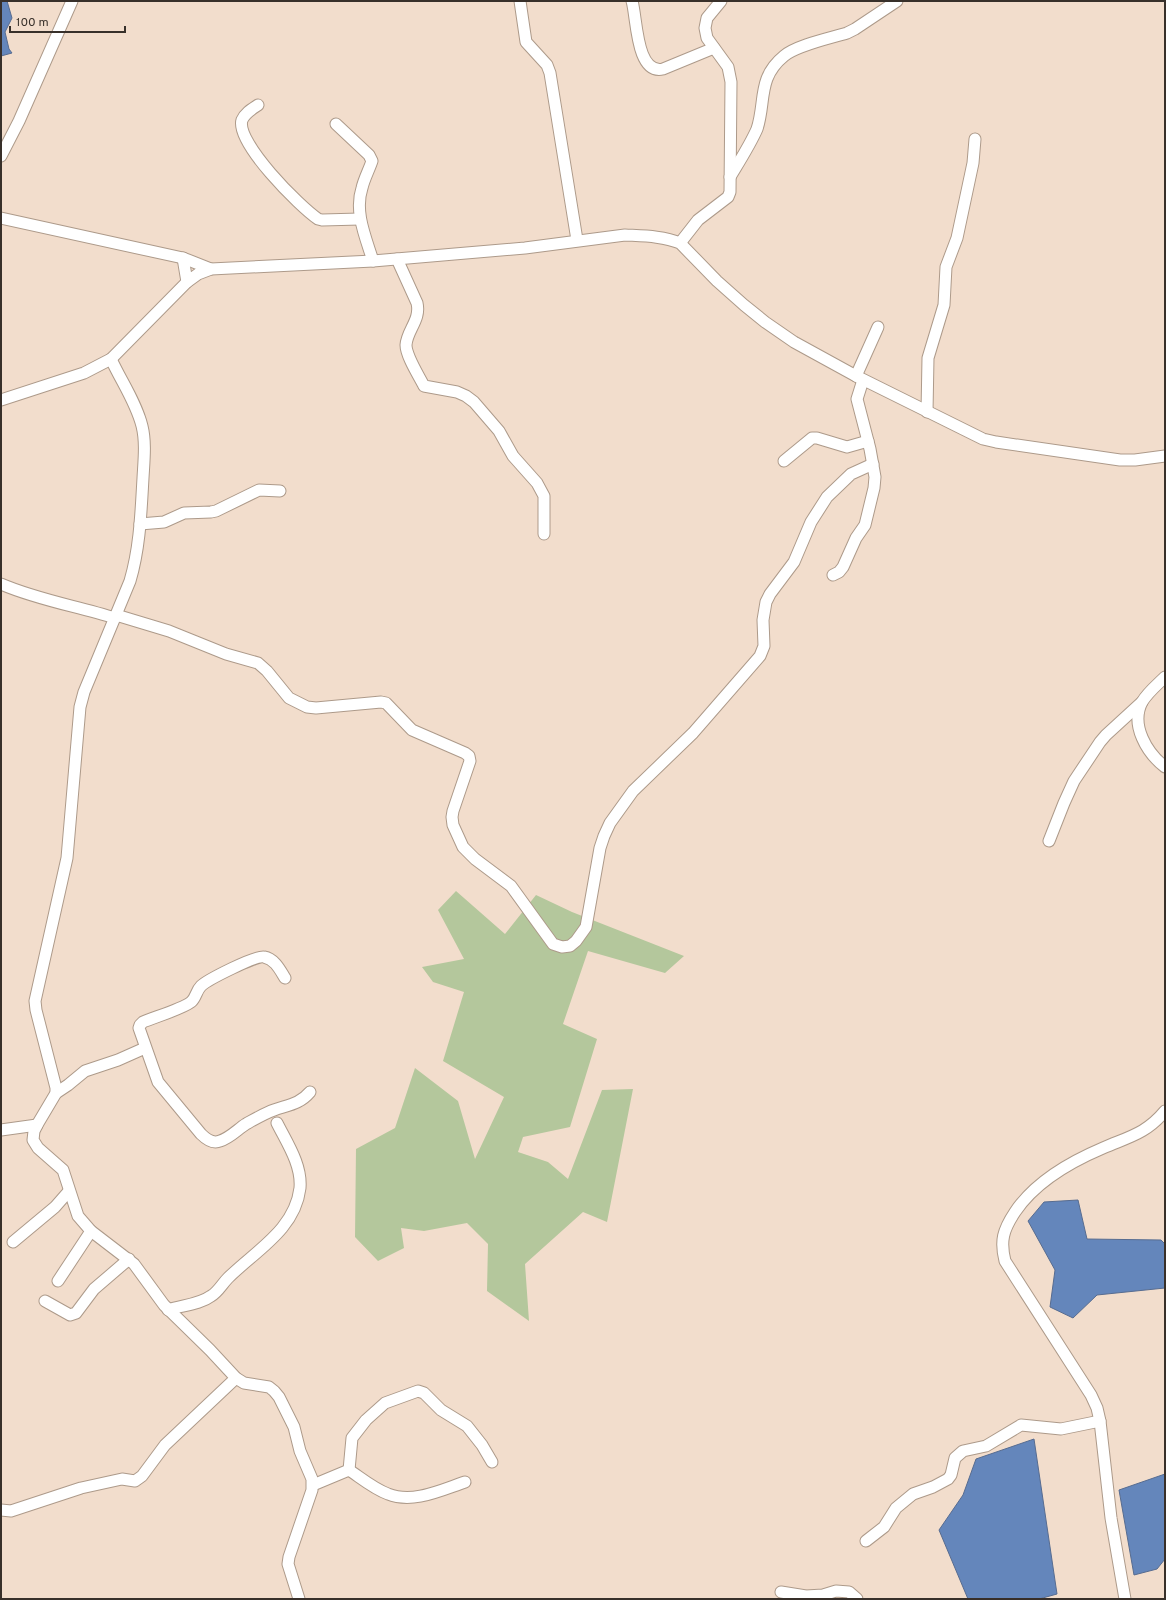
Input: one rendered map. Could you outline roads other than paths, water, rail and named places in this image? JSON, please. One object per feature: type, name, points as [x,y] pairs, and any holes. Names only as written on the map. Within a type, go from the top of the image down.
[{"type":"street","points":[[1,156],[19,121],[72,1]]},
{"type":"street","points":[[520,1],[526,42],[547,65],[550,73],[577,240]]},
{"type":"street","points":[[632,1],[638,39],[644,58],[648,65],[652,68],[657,70],[663,69],[714,48]]},
{"type":"street","points":[[680,243],[698,220],[728,197],[730,192],[731,82],[728,66],[707,38],[705,28],[707,18],[721,1]]},
{"type":"street","points":[[730,178],[755,132],[763,89],[770,72],[777,63],[785,55],[794,50],[851,31],[897,1]]},
{"type":"street","points":[[258,105],[242,119],[242,125],[244,136],[267,170],[318,219],[360,219]]},
{"type":"street","points":[[336,124],[369,154],[372,161],[361,188],[359,204],[360,219],[373,261]]},
{"type":"street","points":[[927,412],[928,358],[944,305],[946,267],[958,238],[973,163],[975,139]]},
{"type":"street","points":[[1,218],[183,258],[211,269]]},
{"type":"street","points":[[1,400],[84,373],[110,359],[187,282],[198,274],[211,269],[373,261],[525,248],[577,240],[625,235],[660,238],[680,243],[717,281],[765,322],[794,342],[859,378],[983,438],[996,442],[1045,450],[1063,451],[1120,460],[1135,460],[1165,456]]},
{"type":"street","points":[[183,258],[187,282]]},
{"type":"street","points":[[397,259],[417,303],[419,311],[406,346],[424,386],[458,392],[466,396],[499,430],[513,456],[537,483],[544,496],[544,534]]},
{"type":"street","points":[[833,575],[843,568],[856,538],[865,525],[875,483],[868,441],[856,399],[859,378],[878,328]]},
{"type":"street","points":[[56,1093],[36,1010],[36,992],[67,858],[82,699],[133,569],[140,524],[145,444],[142,426],[136,409],[110,359]]},
{"type":"street","points":[[784,461],[812,438],[817,438],[847,447],[868,441]]},
{"type":"street","points":[[1,584],[31,596],[84,608],[169,631],[226,654],[258,663],[268,671],[290,698],[298,704],[307,707],[316,708],[381,702],[386,703],[412,730],[465,753],[469,756],[470,761],[452,818],[463,847],[475,859],[511,886],[553,944],[562,948],[570,946],[576,941],[586,927],[600,848],[610,824],[636,786],[693,733],[760,656],[764,646],[763,620],[766,602],[770,594],[794,562],[811,522],[827,498],[851,474],[873,464]]},
{"type":"street","points":[[140,524],[164,522],[184,513],[211,512],[259,490],[280,491]]},
{"type":"street","points":[[1049,840],[1074,781],[1100,742],[1142,702],[1165,677]]},
{"type":"street","points":[[1142,702],[1138,716],[1143,739],[1149,751],[1165,767]]},
{"type":"street","points":[[285,978],[276,964],[270,959],[259,957],[206,982],[198,989],[195,998],[188,1004],[140,1025],[139,1028],[145,1048],[161,1087],[201,1134],[214,1142],[219,1142],[226,1139],[246,1124],[274,1110],[293,1105],[306,1098],[310,1092]]},
{"type":"street","points":[[145,1048],[118,1060],[85,1071],[56,1093],[34,1131],[33,1140],[35,1144],[63,1170],[78,1216],[91,1231],[129,1259],[139,1270],[168,1310],[210,1350],[236,1378],[244,1383],[269,1387],[279,1397],[294,1427],[300,1451],[312,1479],[312,1490],[289,1557],[288,1564],[299,1599]]},
{"type":"street","points":[[1125,1599],[1111,1518],[1100,1421],[1097,1408],[1091,1395],[1005,1261],[1002,1248],[1003,1235],[1009,1221],[1019,1206],[1035,1189],[1050,1177],[1068,1165],[1102,1148],[1139,1134],[1165,1112]]},
{"type":"street","points":[[168,1310],[199,1302],[212,1296],[228,1278],[279,1233],[293,1210],[300,1187],[296,1160],[276,1123]]},
{"type":"street","points":[[1,1130],[37,1125]]},
{"type":"street","points":[[13,1242],[55,1207],[69,1191]]},
{"type":"street","points":[[58,1281],[91,1231]]},
{"type":"street","points":[[45,1301],[70,1315],[73,1315],[94,1289],[129,1259]]},
{"type":"street","points":[[1,1510],[11,1510],[81,1488],[122,1479],[135,1481],[142,1476],[165,1445],[236,1378]]},
{"type":"street","points":[[349,1470],[352,1438],[366,1420],[385,1404],[418,1391],[424,1393],[441,1410],[467,1426],[482,1445],[492,1462]]},
{"type":"street","points":[[866,1541],[884,1527],[896,1508],[913,1494],[948,1480],[951,1475],[955,1458],[963,1451],[990,1444],[1021,1425],[1061,1429],[1100,1421]]},
{"type":"street","points":[[312,1485],[349,1470]]},
{"type":"street","points":[[349,1470],[375,1488],[386,1494],[398,1497],[410,1498],[465,1482]]},
{"type":"street","points":[[781,1592],[806,1596],[822,1595],[836,1591],[849,1592],[857,1599]]},
{"type":"water","points":[[1,1],[7,1],[12,18],[5,32],[9,49],[12,53],[1,56]]},
{"type":"water","points":[[1078,1200],[1087,1239],[1161,1240],[1165,1244],[1165,1288],[1097,1295],[1073,1318],[1050,1307],[1055,1270],[1028,1221],[1044,1202]]},
{"type":"water","points":[[1034,1439],[1057,1594],[1039,1599],[968,1599],[939,1530],[963,1495],[976,1459]]},
{"type":"water","points":[[1165,1474],[1165,1559],[1157,1569],[1134,1575],[1119,1490]]}]
